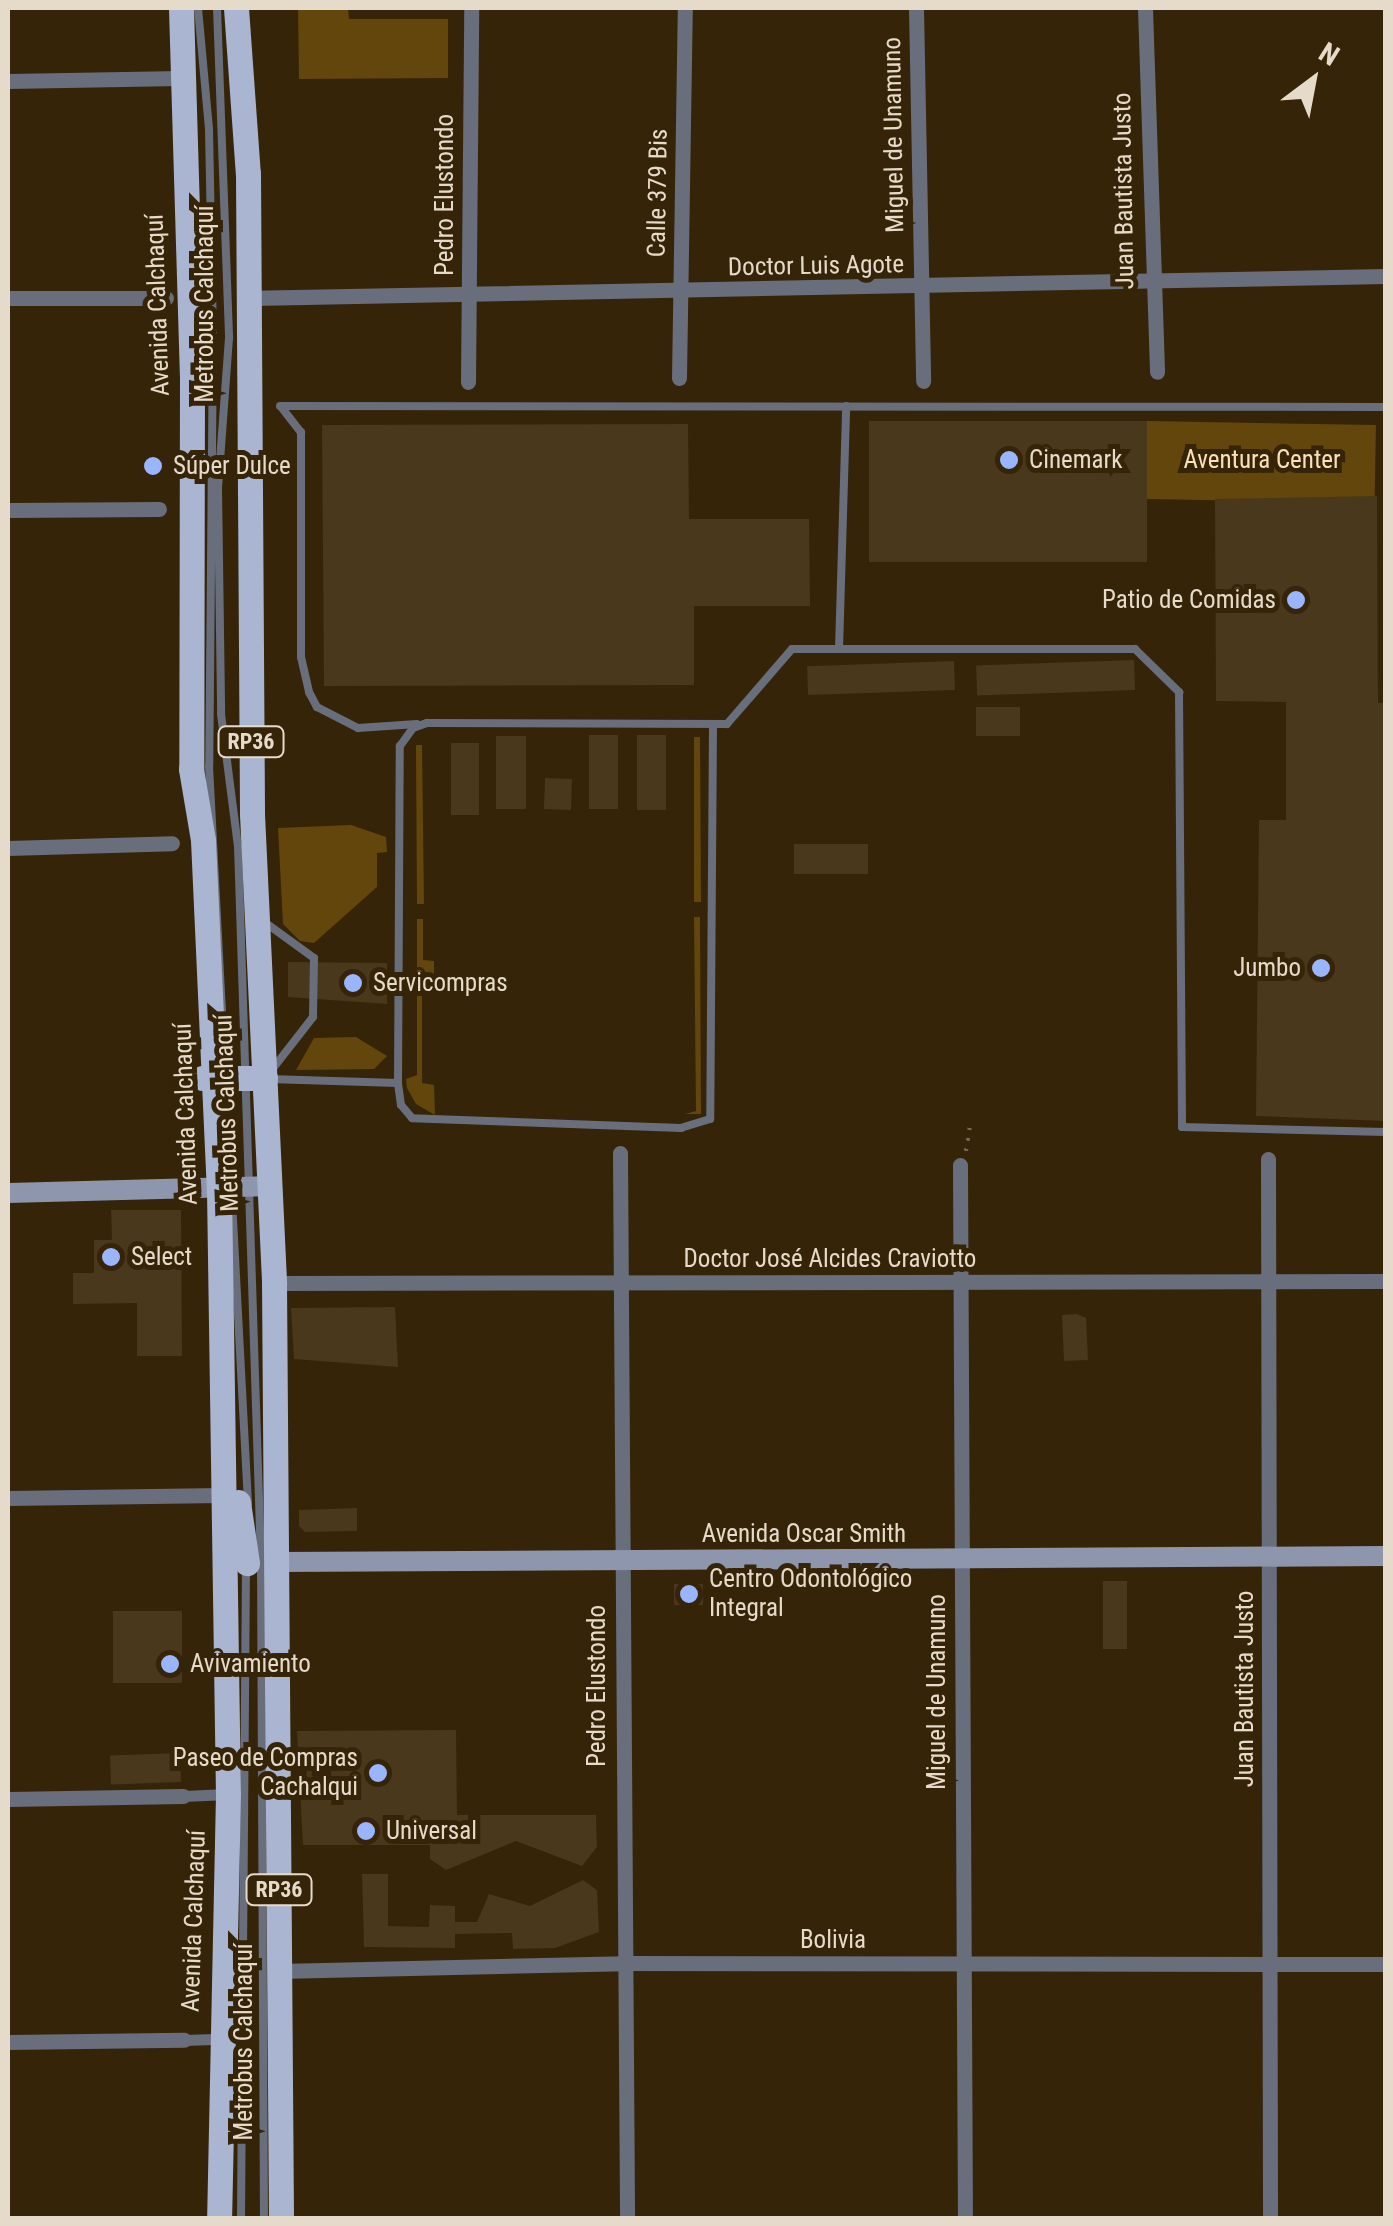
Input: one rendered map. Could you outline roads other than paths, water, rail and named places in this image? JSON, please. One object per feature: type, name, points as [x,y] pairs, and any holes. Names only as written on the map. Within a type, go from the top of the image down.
[{"type":"main road","name":"Avenida Calchaquí","points":[[181,8],[178,298],[191,508],[192,769],[238,1080],[244,1187],[221,1334],[222,1495],[252,1564],[279,1971],[281,2218]]},
{"type":"main road","name":"Avenida Calchaquí","points":[[218,2218],[228,1794],[252,1564],[274,1283],[244,1187],[238,1080],[256,916],[248,174],[236,8]]},
{"type":"main road","points":[[192,769],[182,843],[196,1059],[202,1078],[238,1080]]},
{"type":"main road","points":[[8,1193],[244,1187]]},
{"type":"main road","points":[[221,1334],[252,1564]]},
{"type":"main road","name":"Avenida Oscar Smith","points":[[252,1564],[1386,1556]]},
{"type":"street","name":"Pedro Elustondo","points":[[468,382],[471,8]]},
{"type":"street","name":"Calle 379 Bis","points":[[679,378],[685,8]]},
{"type":"street","name":"Miguel de Unamuno","points":[[916,8],[924,381]]},
{"type":"street","name":"Juan Bautista Justo","points":[[1144,8],[1150,281],[1157,372]]},
{"type":"street","points":[[8,81],[181,78]]},
{"type":"street","name":"Doctor Luis Agote","points":[[247,298],[682,294],[1386,276]]},
{"type":"street","points":[[8,298],[178,298]]},
{"type":"street","points":[[8,510],[191,508]]},
{"type":"street","points":[[8,848],[182,843]]},
{"type":"street","name":"Pedro Elustondo","points":[[620,1152],[626,2218]]},
{"type":"street","name":"Juan Bautista Justo","points":[[1268,1159],[1270,2218]]},
{"type":"street","name":"Miguel de Unamuno","points":[[960,1165],[965,2218]]},
{"type":"street","name":"Doctor José Alcides Craviotto","points":[[274,1283],[1386,1281]]},
{"type":"street","points":[[8,1498],[222,1495]]},
{"type":"street","points":[[8,1799],[228,1794]]},
{"type":"street","name":"Bolivia","points":[[279,1971],[624,1964],[1386,1964]]},
{"type":"street","points":[[8,2042],[221,2039]]},
{"type":"lane","name":"Metrobus Calchaquí","points":[[198,8],[213,318],[209,766],[238,1080]]},
{"type":"lane","name":"Metrobus Calchaquí","points":[[217,8],[229,338],[218,488],[222,714],[238,846],[238,1080]]},
{"type":"lane","points":[[1386,407],[280,406],[301,432],[301,656],[309,692],[317,708],[358,728],[427,723],[727,724],[792,649],[1136,650],[1179,692],[1182,1127],[1193,1132],[1386,1132]]},
{"type":"lane","points":[[839,649],[846,406]]},
{"type":"lane","points":[[427,723],[413,728],[400,746],[398,1083],[404,1110],[421,1122],[681,1128],[710,1119],[712,724]]},
{"type":"lane","points":[[238,1080],[314,1018],[314,958],[256,916]]},
{"type":"lane","points":[[238,1080],[398,1083]]},
{"type":"lane","name":"Metrobus Calchaquí","points":[[244,1187],[264,2218]]},
{"type":"lane","name":"Metrobus Calchaquí","points":[[240,2218],[252,1564],[244,1187]]},
{"type":"place","name":"Cinemark","points":[[1009,460]]},
{"type":"place","name":"Súper Dulce","points":[[153,466]]},
{"type":"place","name":"Patio de Comidas","points":[[1296,600]]},
{"type":"place","name":"Jumbo","points":[[1321,968]]},
{"type":"place","name":"Servicompras","points":[[353,983]]},
{"type":"place","name":"Select","points":[[111,1257]]},
{"type":"place","name":"Centro Odontológico Integral","points":[[689,1594]]},
{"type":"place","name":"Avivamiento","points":[[170,1664]]},
{"type":"place","name":"Paseo de Compras Cachalqui","points":[[378,1773]]},
{"type":"place","name":"Universal","points":[[366,1831]]},
{"type":"park label","name":"Aventura Center","points":[[1262,460]]}]
